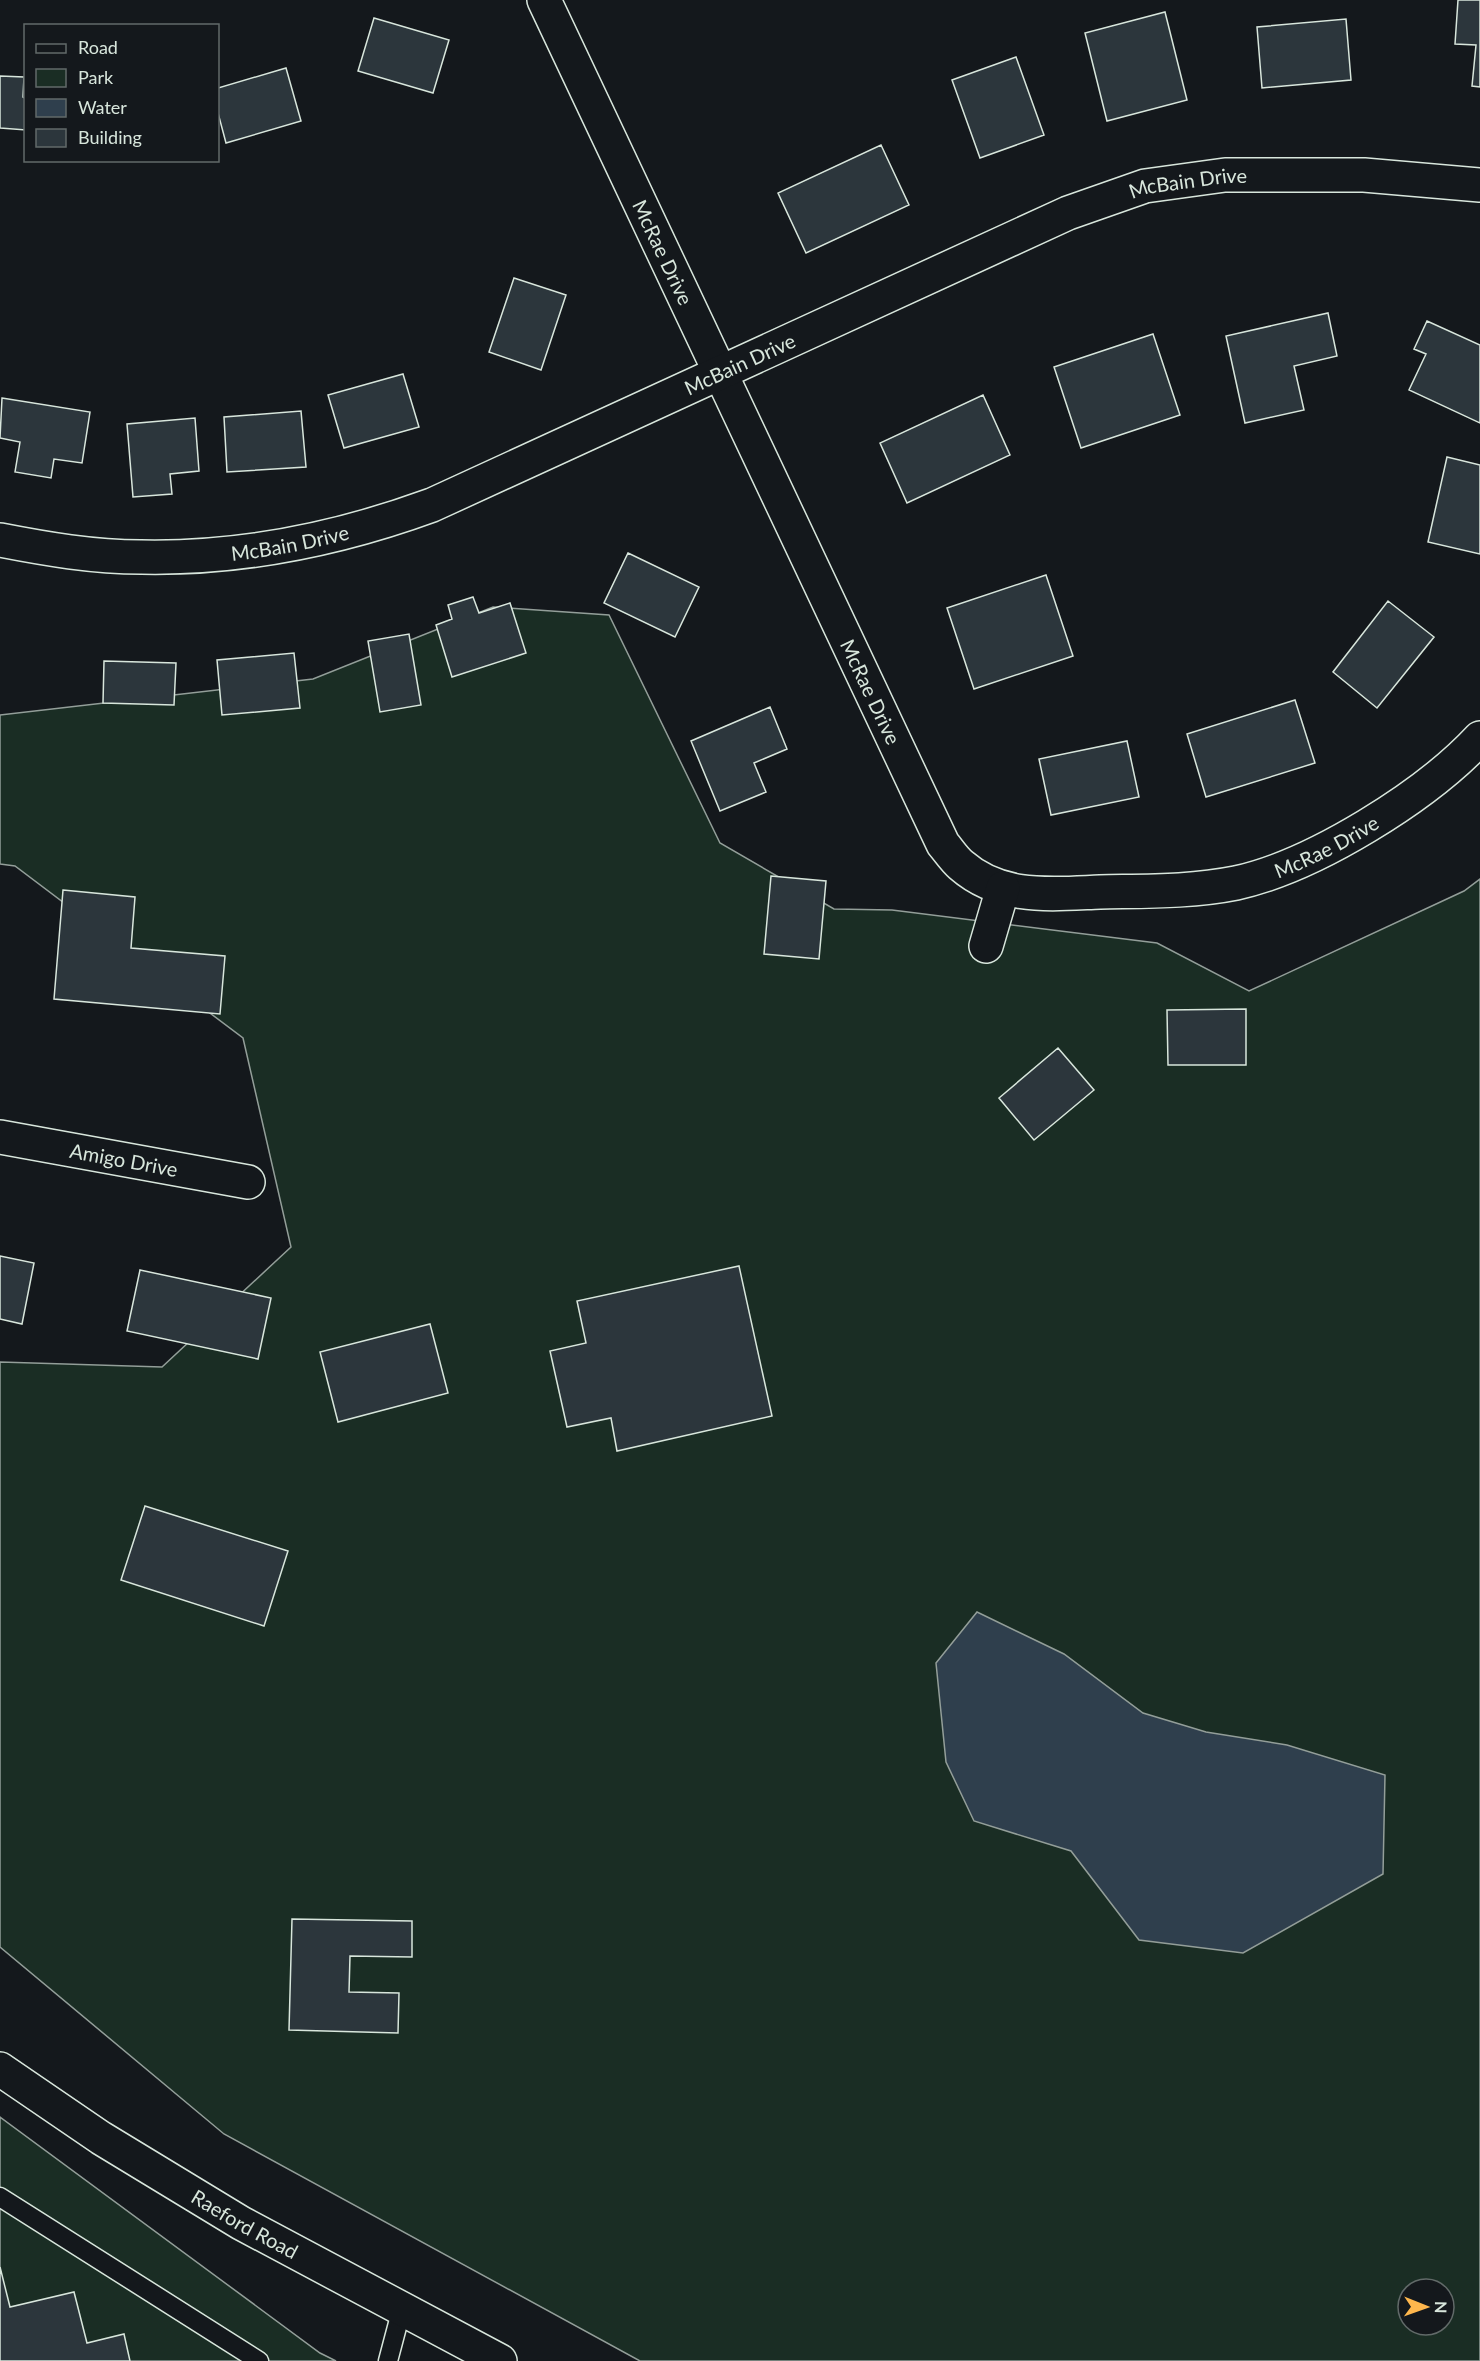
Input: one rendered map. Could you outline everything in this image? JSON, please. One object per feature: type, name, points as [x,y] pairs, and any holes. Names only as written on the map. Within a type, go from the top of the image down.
[{"type":"street","name":"McRae Drive","points":[[544,0],[943,844],[961,865],[1003,888],[1017,892],[1044,894],[1182,890],[1236,883],[1277,870],[1336,843],[1405,801],[1469,750],[1480,738]]},
{"type":"street","name":"McBain Drive","points":[[0,540],[59,551],[140,557],[221,554],[302,543],[381,524],[432,505],[1068,213],[1145,186],[1225,175],[1364,175],[1480,185]]},
{"type":"street","points":[[986,946],[1003,888]]},
{"type":"street","name":"Amigo Drive","points":[[0,1137],[248,1182]]},
{"type":"street","name":"Raeford Road","points":[[0,2069],[101,2138],[241,2223],[500,2361]]},
{"type":"lane","points":[[0,2197],[259,2361]]},
{"type":"lane","points":[[388,2361],[402,2308]]},
{"type":"green space","points":[[493,607],[609,615],[720,843],[834,909],[892,910],[1157,943],[1249,991],[1464,891],[1480,879],[1480,2361],[640,2361],[224,2134],[0,1947],[0,1362],[162,1367],[291,1247],[243,1038],[15,866],[0,864],[0,715],[313,679]]},
{"type":"green space","points":[[0,2117],[320,2353],[336,2361],[0,2361]]},
{"type":"water","points":[[977,1612],[1064,1654],[1143,1713],[1206,1732],[1287,1745],[1385,1775],[1383,1874],[1243,1953],[1139,1940],[1071,1851],[974,1821],[946,1762],[936,1663]]},
{"type":"building","points":[[1458,0],[1480,0],[1480,87],[1472,86],[1476,45],[1455,44]]},
{"type":"building","points":[[1165,12],[1187,100],[1107,121],[1085,33]]},
{"type":"building","points":[[374,18],[449,40],[433,93],[358,71]]},
{"type":"building","points":[[1346,19],[1351,80],[1262,88],[1257,27]]},
{"type":"building","points":[[1016,57],[1044,135],[980,158],[952,80]]},
{"type":"building","points":[[286,68],[301,121],[226,143],[219,117],[219,88]]},
{"type":"building","points":[[0,76],[24,77],[24,130],[0,128]]},
{"type":"building","points":[[881,145],[909,205],[806,253],[778,193]]},
{"type":"building","points":[[514,278],[566,295],[541,370],[489,352]]},
{"type":"building","points":[[1328,313],[1337,356],[1294,366],[1304,410],[1245,423],[1226,336]]},
{"type":"building","points":[[1427,321],[1480,345],[1480,423],[1409,390],[1426,354],[1414,349]]},
{"type":"building","points":[[1153,334],[1180,415],[1081,448],[1054,367]]},
{"type":"building","points":[[403,374],[419,427],[344,448],[328,395]]},
{"type":"building","points":[[983,395],[1010,455],[907,503],[880,443]]},
{"type":"building","points":[[2,398],[90,412],[82,463],[54,459],[51,478],[15,472],[20,442],[0,438]]},
{"type":"building","points":[[301,411],[306,467],[227,472],[224,417]]},
{"type":"building","points":[[195,418],[199,471],[170,474],[172,494],[133,497],[127,424]]},
{"type":"building","points":[[1447,457],[1480,465],[1480,554],[1428,542]]},
{"type":"building","points":[[628,553],[699,587],[675,637],[604,603]]},
{"type":"building","points":[[1046,575],[1073,656],[974,689],[947,608]]},
{"type":"building","points":[[473,597],[479,613],[510,603],[526,653],[452,677],[436,625],[452,619],[448,605]]},
{"type":"building","points":[[1388,601],[1434,637],[1377,708],[1333,672]]},
{"type":"building","points":[[409,634],[421,705],[380,712],[368,641]]},
{"type":"building","points":[[294,653],[300,708],[222,715],[217,660]]},
{"type":"building","points":[[104,661],[176,663],[174,705],[103,703]]},
{"type":"building","points":[[1295,700],[1315,763],[1206,797],[1187,734]]},
{"type":"building","points":[[770,707],[787,749],[754,763],[766,792],[720,811],[691,741]]},
{"type":"building","points":[[1127,741],[1139,797],[1051,815],[1039,759]]},
{"type":"building","points":[[771,876],[826,881],[819,959],[764,954]]},
{"type":"building","points":[[63,890],[135,897],[131,948],[225,956],[220,1014],[54,999]]},
{"type":"building","points":[[1246,1009],[1246,1065],[1168,1065],[1167,1010]]},
{"type":"building","points":[[1058,1048],[1094,1090],[1034,1140],[999,1098]]},
{"type":"building","points":[[0,1256],[34,1263],[22,1324],[0,1319]]},
{"type":"building","points":[[739,1266],[772,1416],[617,1451],[611,1418],[567,1427],[550,1351],[586,1343],[577,1301]]},
{"type":"building","points":[[140,1270],[271,1298],[258,1359],[127,1331]]},
{"type":"building","points":[[430,1324],[448,1393],[338,1422],[320,1352]]},
{"type":"building","points":[[145,1506],[288,1551],[264,1626],[121,1580]]},
{"type":"building","points":[[292,1919],[412,1921],[412,1957],[350,1956],[349,1992],[399,1993],[398,2033],[289,2030]]},
{"type":"building","points":[[0,2267],[10,2307],[74,2292],[87,2343],[124,2334],[130,2361],[0,2361]]}]
